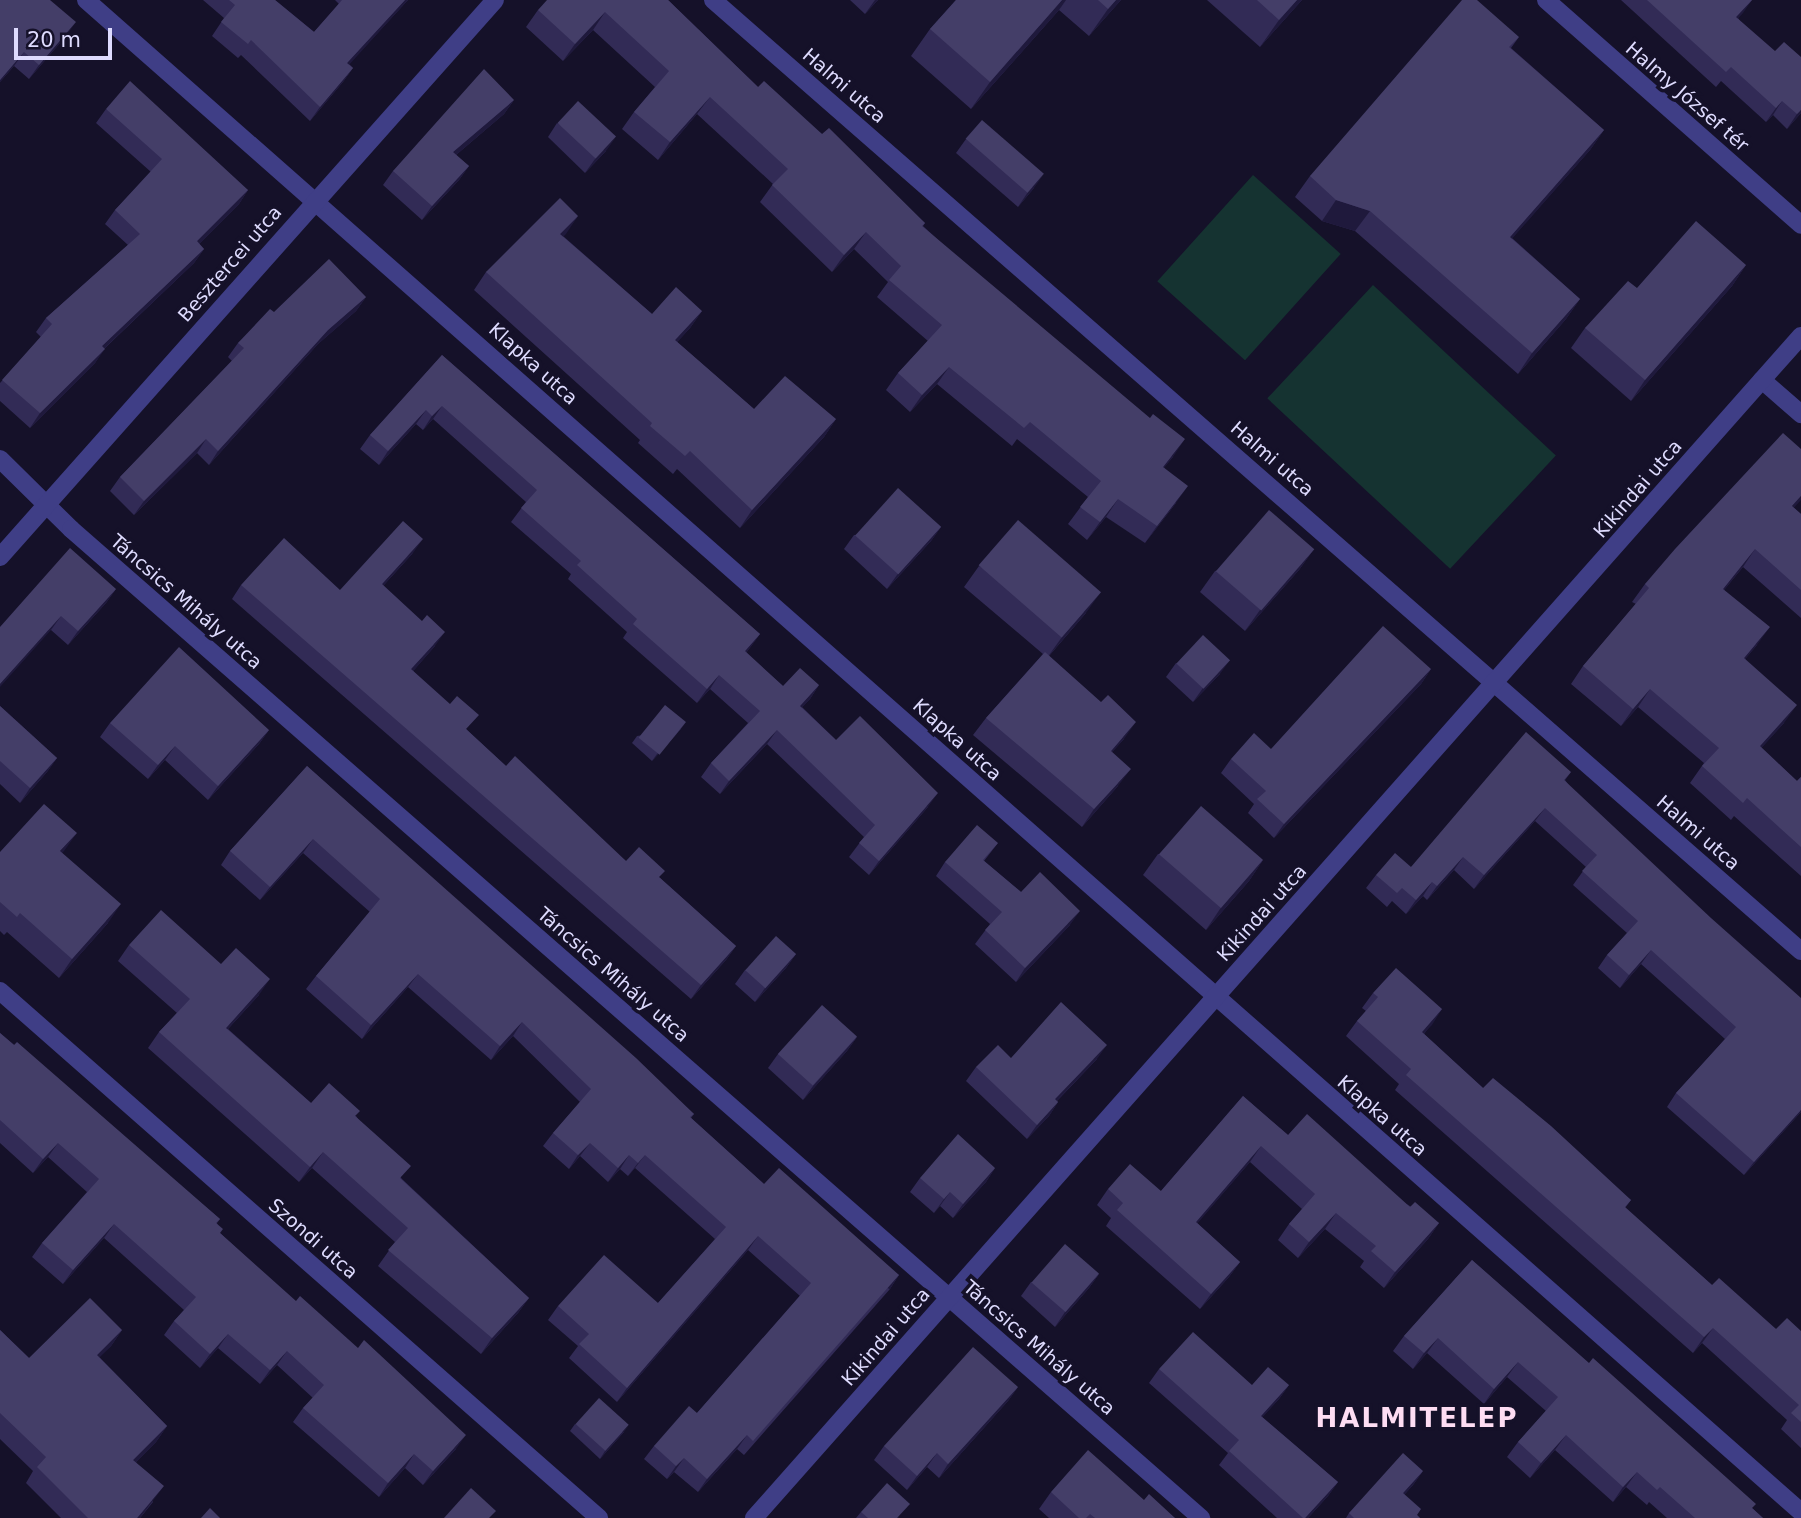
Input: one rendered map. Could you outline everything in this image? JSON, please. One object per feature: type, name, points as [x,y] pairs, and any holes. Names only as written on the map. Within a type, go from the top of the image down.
[{"type":"street","name":"Klapka utca","points":[[86,0],[1801,1512]]},
{"type":"street","name":"Besztercei utca","points":[[0,557],[313,201],[495,0]]},
{"type":"street","name":"Halmi utca","points":[[713,0],[1801,951]]},
{"type":"street","name":"Halmy József tér","points":[[1546,0],[1566,6],[1801,225]]},
{"type":"street","name":"Kikindai utca","points":[[754,1518],[1801,336]]},
{"type":"street","points":[[1762,380],[1801,414]]},
{"type":"street","name":"Táncsics Mihály utca","points":[[0,459],[46,507],[1201,1518]]},
{"type":"street","name":"Szondi utca","points":[[0,991],[599,1518]]},
{"type":"green space","points":[[1253,175],[1341,254],[1245,360],[1157,281]]},
{"type":"green space","points":[[1373,285],[1556,455],[1450,569],[1267,398]]},
{"type":"building","points":[[0,0],[50,0],[76,22],[39,65],[24,52],[0,80]]},
{"type":"building","points":[[229,0],[275,0],[314,32],[342,0],[405,0],[347,63],[353,68],[320,107],[251,40],[248,44],[221,22],[235,5]]},
{"type":"building","points":[[547,0],[668,0],[758,87],[764,81],[822,134],[829,128],[925,223],[922,226],[1150,418],[1153,414],[1185,439],[1163,467],[1188,486],[1157,526],[1118,499],[1100,522],[1080,507],[1101,481],[1030,422],[1024,428],[949,367],[922,395],[898,373],[942,325],[889,280],[901,266],[866,232],[844,255],[772,185],[788,169],[710,97],[670,142],[634,112],[669,71],[605,12],[575,44],[538,10]]},
{"type":"building","points":[[956,0],[1062,0],[990,82],[930,29]]},
{"type":"building","points":[[1098,0],[1116,0],[1108,9]]},
{"type":"building","points":[[1257,0],[1297,0],[1279,20]]},
{"type":"building","points":[[1462,0],[1477,0],[1519,37],[1509,47],[1604,130],[1510,237],[1580,299],[1532,353],[1370,211],[1336,200],[1310,176]]},
{"type":"building","points":[[1647,0],[1752,0],[1736,17],[1775,51],[1784,42],[1801,57],[1801,110],[1797,114],[1782,101],[1776,108],[1731,67],[1726,72]]},
{"type":"building","points":[[484,69],[514,100],[453,152],[469,166],[432,206],[393,171]]},
{"type":"building","points":[[130,81],[248,190],[197,241],[204,249],[102,346],[105,349],[40,413],[2,380],[52,324],[46,318],[140,234],[115,210],[162,159],[106,109]]},
{"type":"building","points":[[578,101],[616,136],[596,158],[558,123]]},
{"type":"building","points":[[982,120],[1044,174],[1027,193],[966,139]]},
{"type":"building","points":[[560,198],[578,216],[560,234],[652,314],[676,287],[702,311],[675,340],[754,409],[785,376],[836,419],[752,510],[690,451],[685,456],[650,426],[652,423],[486,272]]},
{"type":"building","points":[[1696,221],[1746,265],[1645,380],[1585,328],[1628,281],[1637,288]]},
{"type":"building","points":[[329,259],[366,297],[328,330],[218,451],[206,439],[144,501],[120,477],[244,348],[238,343],[270,309],[274,312]]},
{"type":"building","points":[[442,355],[760,634],[745,651],[783,686],[800,668],[819,685],[800,706],[836,740],[860,716],[938,793],[879,861],[859,843],[875,825],[777,730],[729,781],[711,763],[760,711],[719,675],[707,689],[633,624],[637,619],[577,565],[581,561],[521,508],[537,490],[442,406],[432,416],[426,410],[388,451],[370,435]]},
{"type":"building","points":[[1783,433],[1801,449],[1801,496],[1792,506],[1801,514],[1801,590],[1755,549],[1723,589],[1770,627],[1744,658],[1797,705],[1760,746],[1797,781],[1801,777],[1801,847],[1747,798],[1743,803],[1702,766],[1719,748],[1650,689],[1633,709],[1583,666],[1649,588],[1645,584],[1675,549]]},
{"type":"building","points":[[898,488],[941,527],[898,574],[855,536]]},
{"type":"building","points":[[1269,510],[1314,549],[1261,610],[1216,571]]},
{"type":"building","points":[[1018,520],[1101,592],[1062,637],[979,565]]},
{"type":"building","points":[[403,521],[423,539],[382,584],[422,621],[427,615],[445,632],[411,669],[450,704],[457,696],[479,715],[466,729],[506,766],[515,756],[626,861],[639,847],[665,871],[659,877],[736,946],[701,985],[241,585],[284,538],[340,590]]},
{"type":"building","points":[[70,548],[116,589],[78,631],[61,616],[0,684],[0,627]]},
{"type":"building","points":[[1383,626],[1431,669],[1284,824],[1257,799],[1266,791],[1231,759],[1254,733],[1271,749]]},
{"type":"building","points":[[1203,635],[1230,660],[1203,689],[1176,664]]},
{"type":"building","points":[[179,647],[269,730],[218,786],[175,746],[158,765],[110,723]]},
{"type":"building","points":[[1045,652],[1101,702],[1108,695],[1136,722],[1111,751],[1131,769],[1094,809],[986,718]]},
{"type":"building","points":[[665,705],[686,722],[660,755],[639,738]]},
{"type":"building","points":[[0,706],[57,758],[30,788],[0,761]]},
{"type":"building","points":[[1526,732],[1571,772],[1564,780],[1801,998],[1801,1110],[1754,1162],[1676,1093],[1736,1027],[1651,950],[1629,975],[1607,955],[1638,921],[1582,871],[1597,855],[1545,808],[1484,875],[1463,857],[1437,886],[1432,882],[1416,900],[1402,888],[1397,893],[1376,875],[1395,853],[1411,867]]},
{"type":"building","points":[[307,766],[636,1058],[694,1114],[690,1117],[764,1184],[779,1168],[899,1275],[753,1441],[747,1435],[707,1479],[684,1458],[676,1466],[654,1446],[689,1406],[697,1413],[811,1283],[758,1236],[627,1388],[579,1344],[589,1334],[558,1306],[604,1255],[658,1303],[726,1227],[645,1155],[638,1163],[629,1155],[618,1168],[590,1143],[578,1155],[553,1133],[591,1089],[522,1022],[500,1046],[418,974],[371,1025],[316,976],[380,899],[313,839],[270,887],[230,851]]},
{"type":"building","points":[[44,804],[77,833],[60,851],[121,904],[72,959],[20,913],[17,917],[0,902],[0,852]]},
{"type":"building","points":[[1201,806],[1263,860],[1221,908],[1159,854]]},
{"type":"building","points":[[977,825],[998,843],[983,860],[1021,892],[1040,872],[1080,911],[1025,968],[985,930],[1002,912],[945,862]]},
{"type":"building","points":[[161,910],[221,964],[236,948],[270,979],[226,1028],[311,1103],[329,1083],[360,1111],[355,1116],[411,1166],[400,1178],[529,1298],[492,1338],[388,1250],[408,1228],[323,1152],[310,1167],[159,1032],[190,999],[129,945]]},
{"type":"building","points":[[776,936],[796,954],[765,988],[745,970]]},
{"type":"building","points":[[1396,968],[1442,1009],[1422,1032],[1483,1088],[1493,1078],[1551,1126],[1631,1200],[1625,1207],[1712,1285],[1719,1278],[1776,1329],[1787,1318],[1801,1331],[1801,1422],[1791,1413],[1799,1405],[1713,1328],[1704,1337],[1406,1075],[1411,1069],[1357,1021],[1378,997],[1373,993]]},
{"type":"building","points":[[1061,1002],[1107,1045],[1055,1099],[1058,1102],[1037,1125],[976,1067],[998,1045],[1011,1058]]},
{"type":"building","points":[[822,1005],[857,1036],[813,1085],[778,1054]]},
{"type":"building","points":[[0,1033],[14,1045],[17,1042],[220,1219],[216,1223],[223,1229],[220,1233],[296,1301],[300,1296],[358,1348],[364,1340],[466,1435],[433,1471],[414,1454],[388,1483],[303,1408],[324,1385],[287,1351],[270,1370],[228,1334],[210,1354],[174,1321],[196,1297],[114,1224],[73,1270],[42,1243],[99,1179],[58,1143],[43,1159],[0,1120]]},
{"type":"building","points":[[1243,1096],[1288,1135],[1307,1114],[1410,1207],[1415,1202],[1439,1223],[1395,1272],[1371,1251],[1376,1246],[1336,1213],[1309,1242],[1289,1224],[1315,1194],[1261,1146],[1196,1222],[1240,1262],[1211,1294],[1117,1210],[1123,1203],[1108,1189],[1130,1164],[1161,1191]]},
{"type":"building","points":[[958,1134],[995,1168],[963,1204],[950,1192],[944,1199],[920,1178]]},
{"type":"building","points":[[1065,1244],[1099,1274],[1066,1312],[1032,1282]]},
{"type":"building","points":[[1472,1260],[1589,1363],[1593,1358],[1756,1504],[1752,1508],[1763,1518],[1695,1518],[1660,1487],[1657,1490],[1637,1472],[1623,1487],[1566,1435],[1541,1463],[1518,1442],[1558,1397],[1518,1362],[1494,1389],[1438,1338],[1424,1353],[1404,1336]]},
{"type":"building","points":[[90,1298],[122,1330],[97,1355],[167,1426],[133,1460],[164,1486],[137,1518],[88,1518],[37,1467],[46,1457],[0,1413],[0,1330],[29,1358]]},
{"type":"building","points":[[1193,1332],[1252,1385],[1268,1367],[1289,1385],[1261,1416],[1338,1482],[1305,1518],[1229,1451],[1239,1440],[1159,1369]]},
{"type":"building","points":[[973,1347],[1018,1387],[948,1464],[937,1453],[917,1476],[884,1446]]},
{"type":"building","points":[[599,1398],[629,1425],[605,1451],[576,1424]]},
{"type":"building","points":[[1088,1450],[1144,1500],[1149,1494],[1175,1518],[1095,1518],[1090,1514],[1086,1518],[1079,1518],[1051,1492]]},
{"type":"building","points":[[1403,1453],[1423,1471],[1403,1493],[1421,1509],[1417,1515],[1420,1518],[1354,1518],[1349,1513]]},
{"type":"building","points":[[887,1483],[910,1504],[897,1518],[868,1518],[861,1512]]},
{"type":"building","points":[[471,1488],[496,1511],[489,1518],[444,1518]]},
{"type":"building","points":[[210,1508],[220,1518],[201,1518]]},
{"type":"district","name":"HALMITELEP","points":[[1417,1419]]}]
